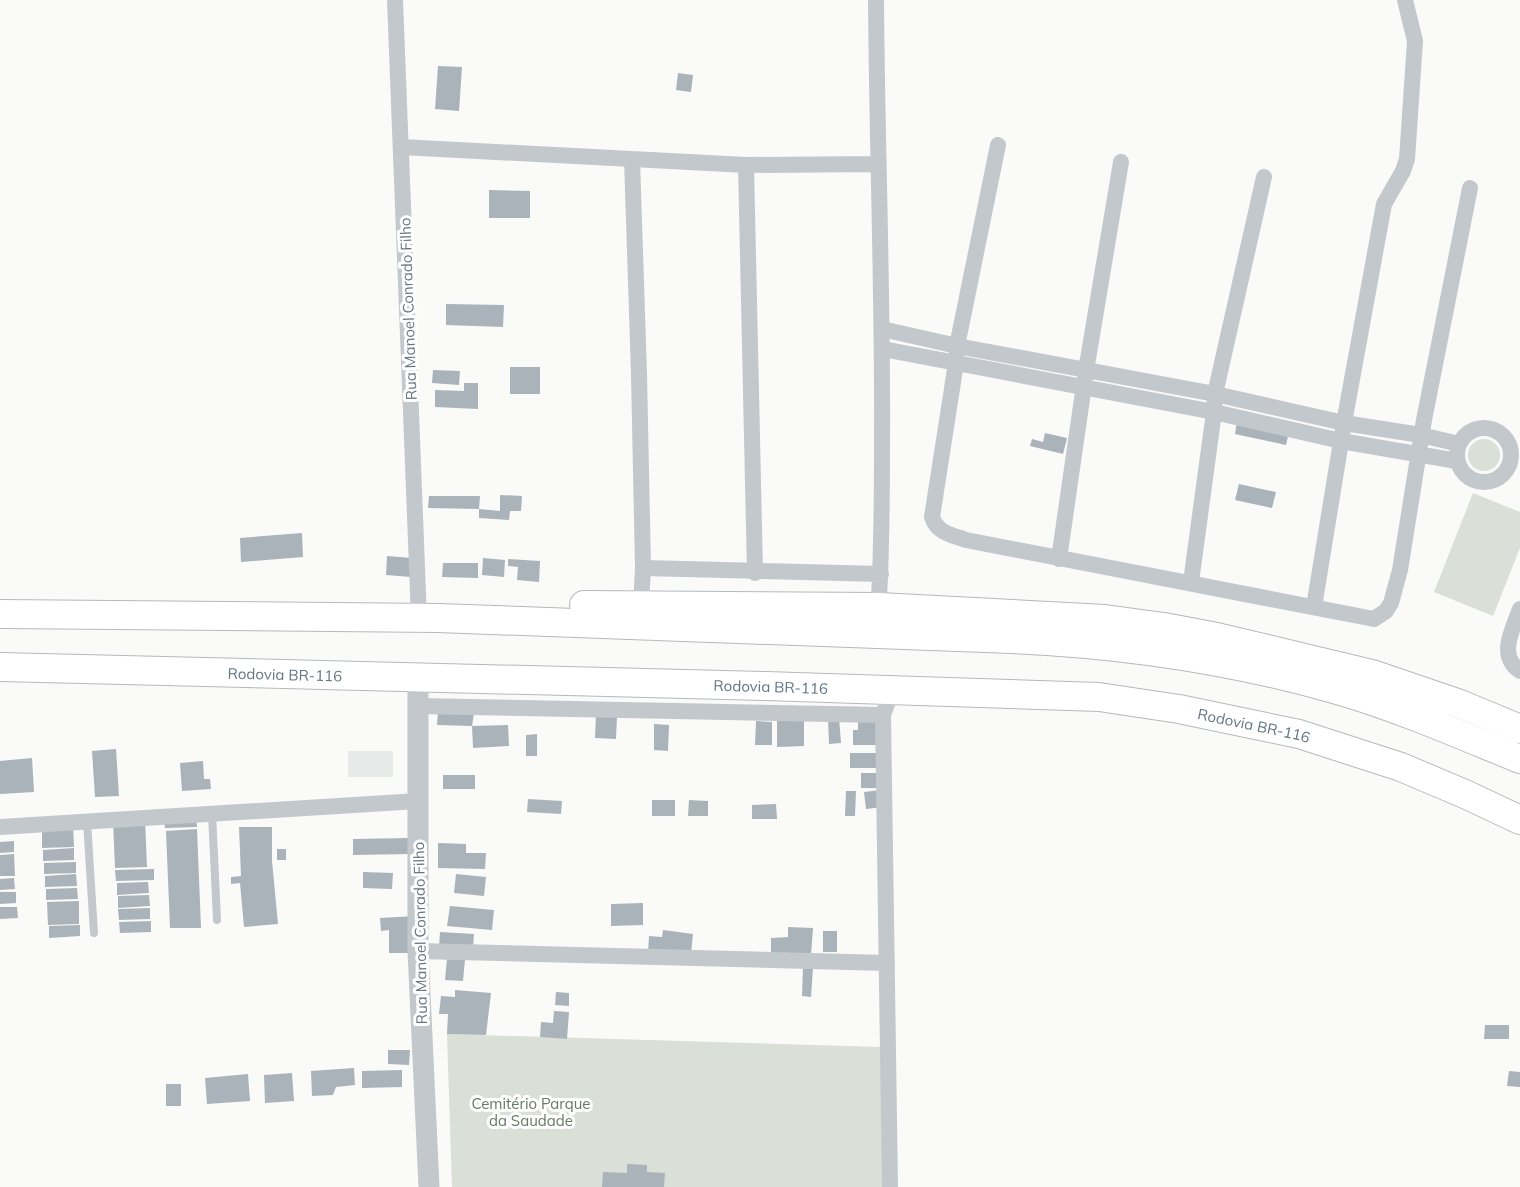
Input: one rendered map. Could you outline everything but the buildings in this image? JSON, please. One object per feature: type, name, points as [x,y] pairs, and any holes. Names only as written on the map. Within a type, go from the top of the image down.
[{"type":"highway","points":[[429,619],[515,606],[642,605],[878,621],[1089,643],[1269,672],[1342,691],[1417,716],[1520,759]]},
{"type":"highway","points":[[0,614],[429,619],[878,621],[1105,619],[1217,637],[1344,666],[1402,683],[1520,729]]},
{"type":"highway","name":"Rodovia BR-116","points":[[0,668],[418,678],[887,703],[1099,697],[1143,702],[1299,735],[1372,757],[1467,795],[1520,820]]},
{"type":"street","name":"Rua Manoel Conrado Filho","points":[[394,0],[400,147],[429,619]]},
{"type":"street","points":[[876,0],[877,164],[883,349],[881,574],[878,621]]},
{"type":"street","points":[[1314,607],[1344,423],[1384,204],[1403,171],[1407,159],[1415,41],[1405,0]]},
{"type":"street","points":[[998,145],[957,346],[932,517],[934,524],[944,532],[966,540],[1374,619],[1386,611],[1391,603],[1400,570],[1421,435],[1470,188]]},
{"type":"street","points":[[400,147],[746,165],[877,164]]},
{"type":"street","points":[[632,159],[643,568],[642,605]]},
{"type":"street","points":[[1059,559],[1085,380],[1121,162]]},
{"type":"street","points":[[746,165],[755,573]]},
{"type":"street","points":[[1191,582],[1215,394],[1264,177]]},
{"type":"street","points":[[882,329],[1214,412],[1341,441],[1457,461]]},
{"type":"street","points":[[883,349],[956,363],[1215,394],[1344,423],[1421,435],[1459,444]]},
{"type":"street","points":[[1477,429],[1493,429],[1506,439],[1516,455],[1514,473],[1493,482],[1484,483],[1475,482],[1467,477],[1457,461],[1459,444],[1463,437],[1477,429]]},
{"type":"street","points":[[643,568],[755,573],[881,574]]},
{"type":"street","points":[[1520,609],[1507,652],[1513,666],[1520,671]]},
{"type":"street","name":"Rua Manoel Conrado Filho","points":[[418,678],[418,951],[429,1187]]},
{"type":"street","points":[[418,706],[887,703],[890,1187]]},
{"type":"street","points":[[0,827],[212,812],[418,801]]},
{"type":"street","points":[[418,951],[887,963]]},
{"type":"lane","points":[[212,812],[217,920]]},
{"type":"lane","points":[[87,821],[94,933]]},
{"type":"shaded area","points":[[348,751],[393,751],[393,777],[348,777]]},
{"type":"green space","points":[[1484,439],[1495,444],[1500,455],[1495,466],[1484,471],[1473,466],[1468,455],[1473,444]]},
{"type":"green space","points":[[1473,493],[1520,512],[1520,548],[1493,616],[1434,592]]},
{"type":"green space","name":"Cemitério Parque da Saudade","points":[[447,1034],[882,1047],[884,1187],[452,1187]]}]
